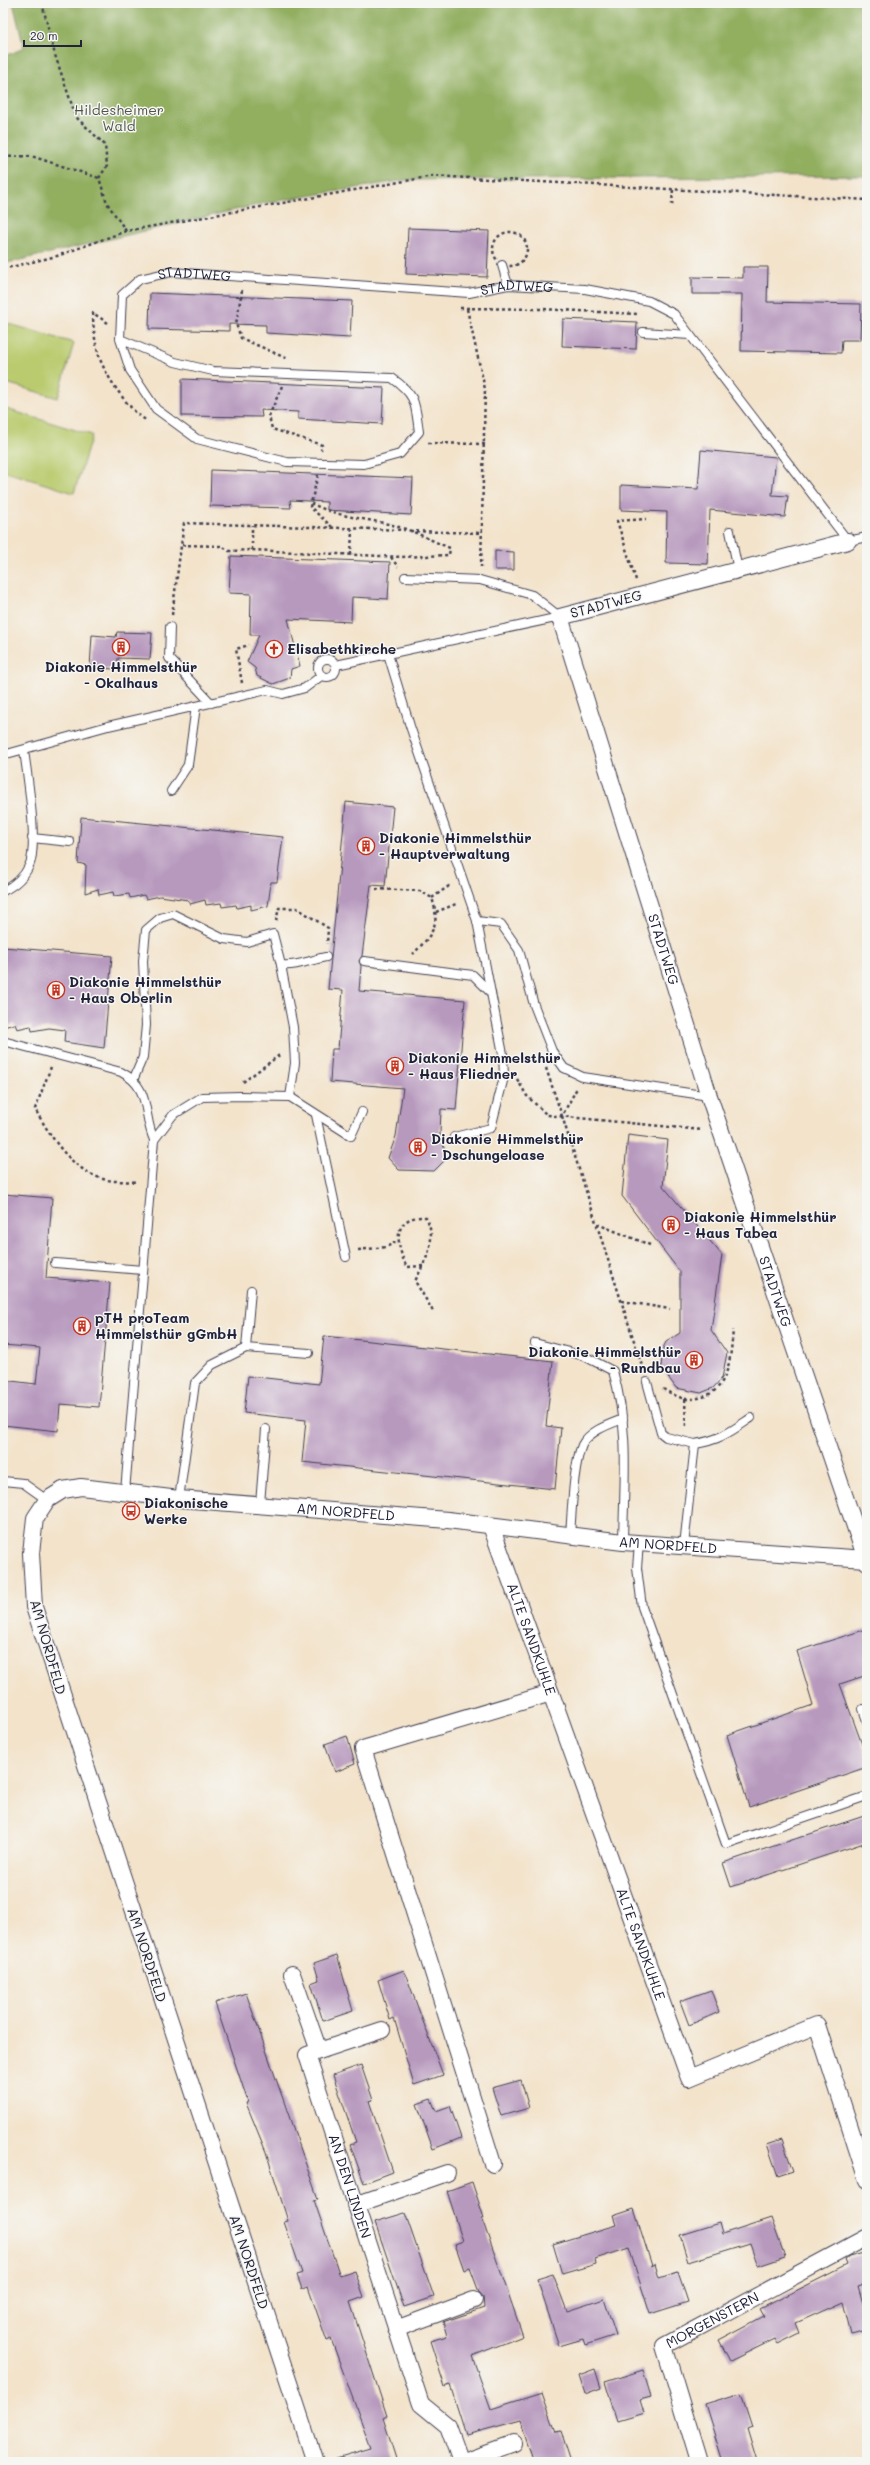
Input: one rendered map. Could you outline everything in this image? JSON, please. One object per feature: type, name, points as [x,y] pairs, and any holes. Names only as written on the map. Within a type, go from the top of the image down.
[{"type":"street","name":"STADTWEG","points":[[848,541],[560,617],[709,1096],[866,1561]]},
{"type":"street","name":"AM NORDFELD","points":[[316,2462],[34,1607],[30,1552],[35,1518],[47,1500],[63,1490],[81,1487],[179,1498],[260,1504],[491,1526],[631,1542],[866,1561]]},
{"type":"street","name":"ALTE SANDKUHLE","points":[[491,1526],[689,2078],[817,2025],[867,2180]]},
{"type":"street","points":[[493,2164],[363,1749],[551,1692]]},
{"type":"street","points":[[292,1974],[319,2052]]},
{"type":"street","name":"AN DEN LINDEN","points":[[382,2030],[307,2055],[421,2404],[448,2426],[461,2462],[514,2444]]},
{"type":"street","points":[[355,2205],[447,2173]]},
{"type":"street","name":"MORGENSTERN","points":[[700,2462],[664,2346],[867,2237]]},
{"type":"street","points":[[396,2329],[474,2300]]},
{"type":"lane","points":[[502,265],[508,285]]},
{"type":"lane","name":"STADTWEG","points":[[120,339],[175,362],[213,370],[287,375],[392,378],[404,387],[415,400],[419,432],[400,454],[364,464],[287,462],[197,439],[156,409],[130,370],[120,339],[122,295],[140,279],[171,272],[245,276],[406,290],[469,293],[508,285],[585,289],[649,301],[674,314],[848,541],[867,537]]},
{"type":"lane","points":[[643,332],[690,335]]},
{"type":"lane","points":[[730,530],[738,570]]},
{"type":"lane","points":[[405,577],[480,580],[532,595],[560,617]]},
{"type":"lane","points":[[336,666],[560,617]]},
{"type":"lane","points":[[170,627],[169,658],[211,703]]},
{"type":"lane","points":[[388,654],[464,894],[478,922],[503,1054],[504,1077],[491,1128],[454,1137]]},
{"type":"lane","points":[[3,756],[108,726],[244,695],[267,690],[284,694],[305,688],[321,676],[329,677],[335,673],[336,666],[332,659],[325,658],[318,662],[317,670],[321,676]]},
{"type":"lane","points":[[171,791],[188,765],[196,706]]},
{"type":"lane","points":[[3,891],[14,885],[30,866],[32,838],[24,750]]},
{"type":"lane","points":[[32,838],[70,842]]},
{"type":"lane","points":[[134,1078],[143,1057],[146,1025],[143,961],[146,930],[160,918],[172,914],[224,939],[247,942],[273,934],[281,965],[293,1028],[295,1063],[290,1097]]},
{"type":"lane","points":[[478,922],[501,924],[519,950],[534,1005],[550,1044],[564,1068],[583,1077],[709,1096]]},
{"type":"lane","points":[[281,965],[290,966],[307,960],[326,957]]},
{"type":"lane","points":[[364,962],[401,965],[473,975],[491,993]]},
{"type":"lane","points":[[3,1041],[121,1072],[134,1078],[146,1100],[150,1130],[154,1140],[125,1492]]},
{"type":"lane","points":[[154,1140],[173,1115],[202,1097],[290,1097],[351,1136],[362,1112]]},
{"type":"lane","points":[[316,1115],[346,1257]]},
{"type":"lane","points":[[55,1263],[143,1270]]},
{"type":"lane","points":[[246,1348],[250,1290]]},
{"type":"lane","points":[[535,1343],[584,1356],[613,1371],[622,1403],[626,1443],[631,1542],[637,1568],[642,1607],[726,1844],[867,1796]]},
{"type":"lane","points":[[179,1498],[195,1383],[212,1365],[246,1348],[309,1353]]},
{"type":"lane","points":[[648,1382],[662,1433],[666,1438],[695,1444],[716,1440],[725,1436],[751,1418]]},
{"type":"lane","points":[[570,1535],[574,1483],[582,1445],[600,1429],[623,1419]]},
{"type":"lane","points":[[260,1504],[266,1429]]},
{"type":"lane","points":[[684,1546],[695,1444]]},
{"type":"lane","points":[[3,1481],[22,1483],[47,1500]]},
{"type":"lane","points":[[863,1709],[867,1721]]},
{"type":"path","points":[[42,3],[55,56],[76,117],[105,145],[107,166],[99,178]]},
{"type":"path","points":[[3,157],[31,156],[99,178]]},
{"type":"path","points":[[3,269],[57,256],[126,231],[433,176],[867,200]]},
{"type":"path","points":[[99,178],[107,203],[126,231]]},
{"type":"path","points":[[672,205],[673,189]]},
{"type":"path","points":[[506,231],[520,234],[528,245],[525,259],[514,267],[502,265],[493,253],[495,239],[506,231]]},
{"type":"path","points":[[245,276],[236,324],[241,338],[290,360],[287,375],[270,416],[272,429],[322,444],[321,463],[310,507],[332,528]]},
{"type":"path","points":[[480,580],[485,444],[485,389],[467,309],[542,309],[643,314]]},
{"type":"path","points":[[410,442],[485,444]]},
{"type":"path","points":[[182,544],[222,546],[229,551],[252,550],[402,557],[449,555],[450,548],[409,530],[396,526],[328,513],[311,503]]},
{"type":"path","points":[[641,595],[617,521],[646,518]]},
{"type":"path","points":[[170,627],[184,523],[252,524],[482,533]]},
{"type":"path","points":[[252,524],[252,550]]},
{"type":"path","points":[[351,555],[352,529]]},
{"type":"path","points":[[244,695],[236,649],[249,645]]},
{"type":"path","points":[[432,898],[449,886],[464,894],[456,905],[436,912]]},
{"type":"path","points":[[376,889],[420,891],[432,898],[436,912],[435,927],[401,965]]},
{"type":"path","points":[[273,934],[279,908],[297,908],[328,928],[326,957]]},
{"type":"path","points":[[223,1096],[294,1044]]},
{"type":"path","points":[[503,1054],[527,1096],[547,1115],[721,1132]]},
{"type":"path","points":[[56,1056],[35,1109],[52,1138],[76,1164],[103,1178],[150,1183]]},
{"type":"path","points":[[562,1116],[648,1382],[685,1399],[703,1396],[717,1389],[728,1371],[733,1330]]},
{"type":"path","points":[[423,1266],[407,1267],[402,1257],[398,1241],[399,1231],[404,1221],[415,1216],[426,1217],[431,1226],[431,1250],[423,1266],[415,1281],[434,1313]]},
{"type":"path","points":[[597,1224],[650,1245]]},
{"type":"path","points":[[346,1257],[358,1250],[386,1247],[398,1241]]},
{"type":"path","points":[[621,1301],[670,1309]]},
{"type":"path","points":[[685,1399],[686,1442]]},
{"type":"green space","name":"Hildesheimer Wald","points":[[13,3],[867,3],[867,176],[405,180],[265,203],[3,264],[3,57],[24,48]]},
{"type":"green space","points":[[3,322],[74,343],[58,398],[3,382]]},
{"type":"green space","points":[[3,408],[92,435],[74,493],[3,471]]},
{"type":"building","points":[[408,228],[489,231],[487,277],[406,274]]},
{"type":"building","points":[[743,267],[768,267],[767,302],[861,304],[860,340],[842,340],[841,353],[741,351],[742,294],[692,294],[692,277],[743,278]]},
{"type":"building","points":[[150,293],[352,301],[350,338],[266,333],[266,325],[229,324],[229,331],[149,329]]},
{"type":"building","points":[[563,319],[637,322],[636,349],[562,346]]},
{"type":"building","points":[[182,379],[384,388],[382,424],[298,419],[298,412],[261,410],[262,417],[182,416]]},
{"type":"building","points":[[701,450],[776,457],[772,495],[788,496],[785,517],[710,510],[708,564],[666,563],[667,512],[621,510],[621,485],[698,489]]},
{"type":"building","points":[[211,470],[413,478],[411,515],[327,510],[327,502],[290,500],[291,508],[210,506]]},
{"type":"building","points":[[495,551],[514,552],[514,570],[495,570]]},
{"type":"building","points":[[231,556],[390,562],[388,599],[352,597],[351,622],[288,619],[300,666],[291,669],[290,678],[273,684],[257,676],[255,668],[247,662],[259,635],[250,635],[251,594],[229,593]]},
{"type":"building","name":"Diakonie Himmelsthür - Okalhaus","points":[[117,632],[152,633],[150,659],[118,658],[118,669],[90,668],[92,635],[116,637]]},
{"type":"building","points":[[346,802],[393,807],[385,886],[371,885],[362,956],[359,961],[361,966],[359,991],[465,1000],[456,1110],[441,1109],[440,1134],[447,1158],[434,1171],[399,1170],[388,1158],[396,1136],[403,1088],[330,1082],[332,1049],[338,1049],[343,990],[328,989]]},
{"type":"building","points":[[81,817],[283,837],[277,882],[271,882],[268,906],[251,910],[251,905],[237,908],[236,905],[222,907],[221,903],[206,905],[205,900],[190,904],[188,900],[160,896],[146,899],[144,895],[130,898],[129,894],[114,896],[113,892],[99,895],[98,889],[85,893],[86,865],[78,863]]},
{"type":"building","name":"Diakonie Himmelsthür - Haus Oberlin","points":[[3,947],[112,956],[104,1048],[64,1042],[65,1030],[49,1028],[32,1031],[31,1026],[17,1029],[15,1024],[3,1027]]},
{"type":"building","name":"Diakonie Himmelsthür - Haus Tabea","points":[[628,1135],[668,1140],[663,1186],[722,1255],[711,1330],[727,1353],[722,1378],[713,1388],[701,1393],[676,1388],[661,1367],[663,1348],[666,1342],[680,1333],[680,1272],[622,1196]]},
{"type":"building","points":[[3,1194],[52,1198],[46,1278],[110,1283],[99,1407],[60,1404],[58,1431],[3,1425],[3,1380],[36,1384],[40,1348],[3,1345]]},
{"type":"building","points":[[324,1336],[553,1361],[546,1426],[561,1428],[555,1489],[302,1462],[306,1420],[244,1413],[248,1376],[319,1384]]},
{"type":"building","points":[[867,1629],[867,1675],[840,1684],[867,1758],[867,1767],[749,1807],[727,1735],[813,1705],[797,1651]]},
{"type":"building","points":[[347,1736],[355,1764],[335,1772],[325,1744]]},
{"type":"building","points":[[867,1815],[867,1842],[731,1887],[723,1863]]},
{"type":"building","points":[[337,1955],[353,2011],[323,2021],[311,1983],[319,1980],[314,1963]]},
{"type":"building","points":[[404,1970],[443,2075],[414,2085],[394,2018],[390,2020],[378,1980]]},
{"type":"building","points":[[711,1990],[719,2012],[689,2025],[680,2001]]},
{"type":"building","points":[[246,1993],[318,2199],[314,2200],[340,2276],[355,2271],[364,2297],[350,2302],[387,2416],[383,2418],[397,2462],[337,2462],[336,2458],[371,2448],[331,2339],[327,2341],[308,2287],[302,2289],[297,2275],[302,2273],[284,2222],[288,2221],[266,2152],[246,2103],[248,2102],[215,2003]]},
{"type":"building","points":[[361,2065],[373,2100],[369,2101],[393,2172],[364,2183],[350,2144],[356,2142],[333,2075]]},
{"type":"building","points":[[521,2080],[529,2108],[501,2116],[492,2088]]},
{"type":"building","points":[[431,2099],[436,2111],[450,2106],[461,2138],[433,2149],[417,2104]]},
{"type":"building","points":[[782,2139],[793,2171],[778,2176],[767,2144]]},
{"type":"building","points":[[472,2182],[484,2218],[482,2218],[523,2336],[472,2356],[491,2409],[542,2393],[556,2432],[561,2431],[571,2462],[535,2462],[521,2420],[466,2435],[450,2385],[445,2387],[430,2341],[447,2336],[443,2322],[484,2308],[483,2297],[479,2292],[470,2268],[464,2270],[455,2244],[463,2241],[447,2191]]},
{"type":"building","points":[[634,2209],[652,2266],[655,2264],[659,2278],[678,2272],[688,2302],[650,2314],[629,2248],[595,2259],[596,2264],[562,2274],[553,2244],[616,2225],[613,2216]]},
{"type":"building","points":[[405,2213],[434,2297],[404,2307],[375,2222]]},
{"type":"building","points":[[771,2218],[785,2257],[758,2266],[750,2243],[688,2262],[680,2235],[719,2223],[722,2234]]},
{"type":"building","points":[[867,2252],[867,2283],[858,2286],[867,2318],[867,2330],[851,2334],[843,2302],[796,2323],[800,2333],[778,2344],[775,2339],[730,2361],[719,2340],[764,2316],[760,2309],[847,2265],[845,2260],[849,2257]]},
{"type":"building","points":[[553,2274],[567,2311],[604,2299],[616,2335],[585,2345],[583,2339],[559,2346],[537,2279]]},
{"type":"building","points":[[595,2369],[601,2388],[585,2394],[579,2375]]},
{"type":"building","points":[[643,2370],[651,2397],[640,2400],[644,2413],[617,2421],[605,2382]]},
{"type":"building","points":[[741,2393],[752,2427],[747,2429],[757,2462],[723,2462],[705,2404]]},
{"type":"place","name":"Diakonie Himmelsthür - Okalhaus","points":[[121,647]]},
{"type":"place","name":"Elisabethkirche","points":[[274,649]]},
{"type":"place","name":"Diakonie Himmelsthür - Hauptverwaltung","points":[[366,846]]},
{"type":"place","name":"Diakonie Himmelsthür - Haus Oberlin","points":[[56,990]]},
{"type":"place","name":"Diakonie Himmelsthür - Haus Fliedner","points":[[395,1066]]},
{"type":"place","name":"Diakonie Himmelsthür - Dschungeloase","points":[[418,1147]]},
{"type":"place","name":"Diakonie Himmelsthür - Haus Tabea","points":[[671,1225]]},
{"type":"place","name":"pTH proTeam Himmelsthür gGmbH","points":[[82,1326]]},
{"type":"place","name":"Diakonie Himmelsthür - Rundbau","points":[[694,1360]]},
{"type":"place","name":"Diakonische Werke","points":[[131,1511]]}]
